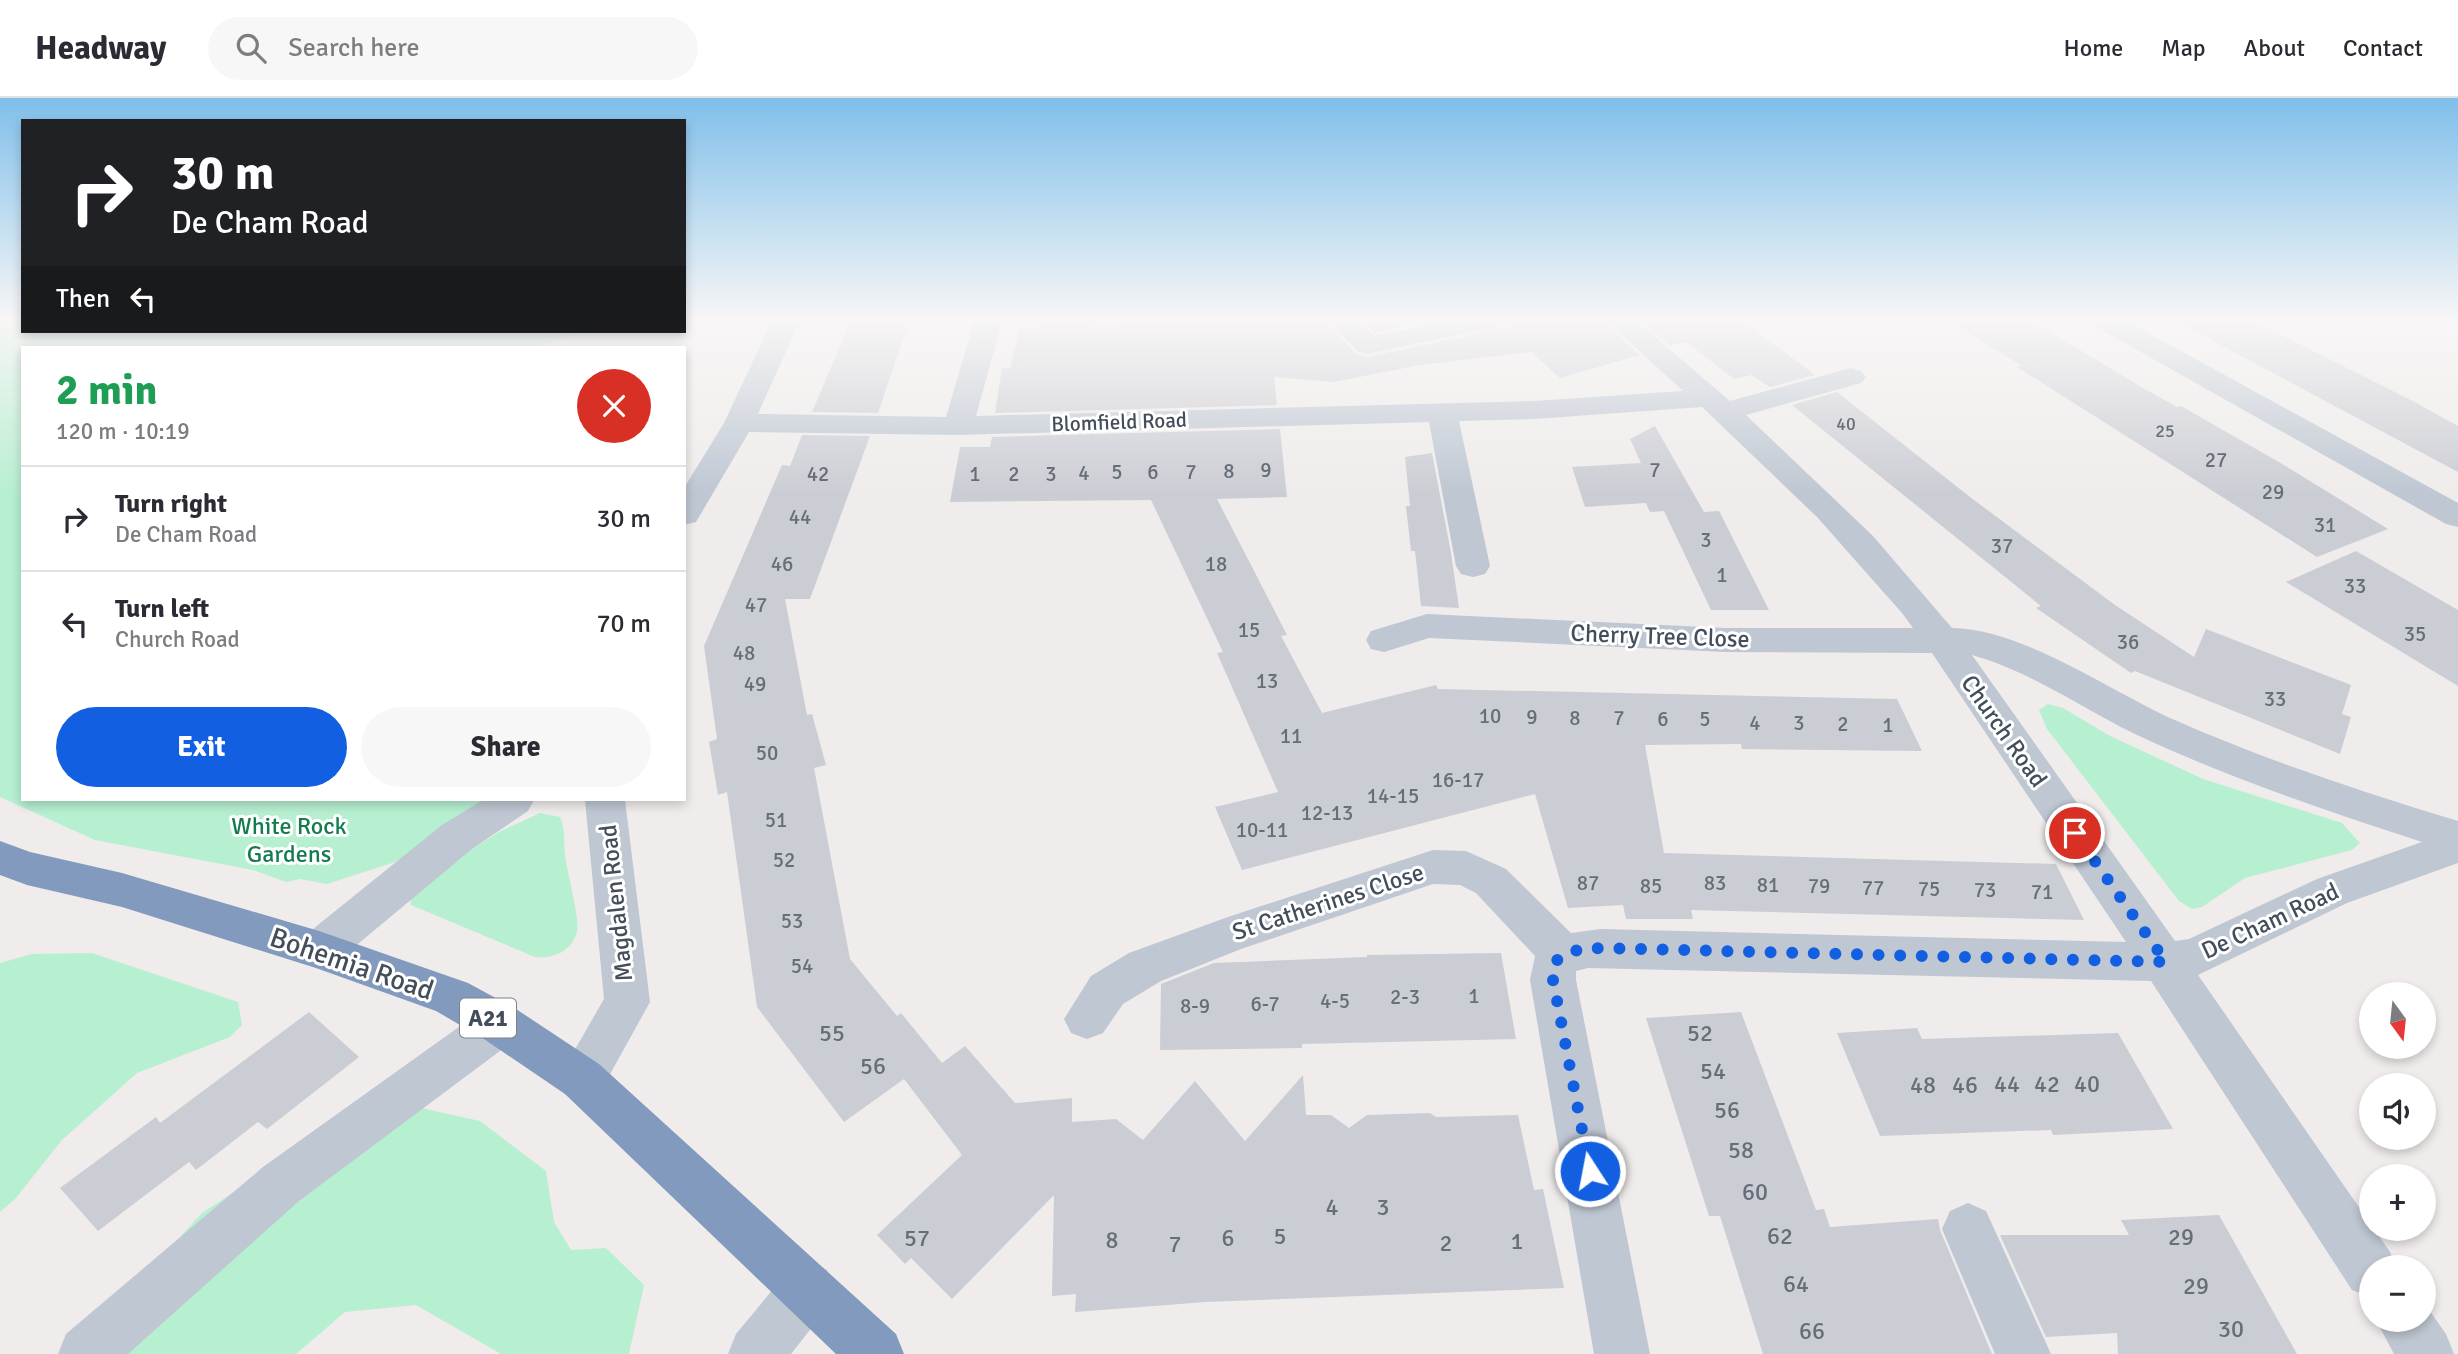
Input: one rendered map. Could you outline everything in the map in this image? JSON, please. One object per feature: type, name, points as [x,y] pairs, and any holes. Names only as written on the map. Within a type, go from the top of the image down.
[{"type":"highway","name":"Bohemia Road","points":[[3,863],[122,891],[319,950],[452,997],[500,1024],[582,1079],[876,1354]]},
{"type":"street","points":[[686,512],[739,422],[760,377]]},
{"type":"street","points":[[958,426],[972,377]]},
{"type":"street","name":"Church Road","points":[[1684,377],[1836,518],[1894,580],[1940,639],[2166,962],[2360,1255]]},
{"type":"street","name":"Blomfield Road","points":[[739,422],[958,426],[1717,405],[1851,377]]},
{"type":"street","points":[[2206,377],[2458,517]]},
{"type":"street","points":[[1442,412],[1473,566]]},
{"type":"street","name":"Cherry Tree Close","points":[[1384,640],[1427,626],[1727,640],[1940,639]]},
{"type":"street","points":[[1940,639],[1995,648],[2160,729],[2251,768],[2354,805],[2458,836]]},
{"type":"street","points":[[319,950],[457,837],[512,801]]},
{"type":"street","name":"Magdalen Road","points":[[582,1079],[627,1002],[605,801]]},
{"type":"street","name":"De Cham Road","points":[[1562,954],[1578,949],[1601,948],[2166,962],[2194,957],[2332,891],[2458,846]]},
{"type":"street","name":"St Catherines Close","points":[[1087,1018],[1107,990],[1144,967],[1228,935],[1433,867],[1466,868],[1491,881],[1562,954]]},
{"type":"street","points":[[1562,954],[1554,963],[1553,980],[1622,1354]]},
{"type":"street","points":[[86,1354],[281,1184],[500,1024]]},
{"type":"street","points":[[1968,1229],[2023,1354]]},
{"type":"street","points":[[756,1354],[808,1289]]},
{"type":"street","points":[[2411,1332],[2426,1354]]},
{"type":"green space","name":"White Rock Gardens","points":[[0,377],[21,377],[21,801],[491,801],[395,862],[327,884],[300,879],[286,882],[253,870],[95,840],[0,797]]},
{"type":"green space","points":[[2048,704],[2063,708],[2110,736],[2203,779],[2342,823],[2360,843],[2352,850],[2245,878],[2202,907],[2192,909],[2179,901],[2047,729],[2039,710]]},
{"type":"green space","points":[[540,813],[560,817],[563,827],[577,925],[575,938],[567,949],[549,957],[535,957],[411,905],[410,899],[425,878],[501,831]]},
{"type":"green space","points":[[92,953],[238,1002],[242,1025],[230,1037],[137,1073],[62,1140],[15,1199],[0,1212],[0,963],[32,954]]},
{"type":"green space","points":[[421,1108],[480,1121],[546,1171],[554,1222],[571,1250],[606,1248],[644,1285],[629,1354],[501,1354],[416,1305],[345,1312],[296,1354],[118,1354],[130,1292],[202,1213],[308,1143]]},
{"type":"building","points":[[827,377],[890,377],[878,413],[812,412]]},
{"type":"building","points":[[1001,377],[1361,377],[1334,382],[1274,377],[1277,405],[995,413]]},
{"type":"building","points":[[1754,377],[1809,377],[1770,387]]},
{"type":"building","points":[[2032,377],[2124,377],[2284,465],[2388,529],[2317,557]]},
{"type":"building","points":[[2280,377],[2364,377],[2409,399],[2458,426],[2458,472]]},
{"type":"building","points":[[1837,392],[1970,497],[2115,605],[2194,657],[2206,629],[2351,685],[2342,714],[2351,717],[2340,754],[2135,671],[2131,673],[2036,608],[2041,606],[1792,405]]},
{"type":"building","points":[[1655,426],[1704,512],[1719,511],[1769,610],[1711,610],[1664,511],[1650,512],[1646,503],[1585,507],[1572,467],[1641,463],[1630,439]]},
{"type":"building","points":[[1280,429],[1287,497],[1217,499],[1287,635],[1281,636],[1322,713],[1436,685],[1438,689],[1897,699],[1922,751],[1742,749],[1741,744],[1645,745],[1664,853],[2056,864],[2084,920],[1691,910],[1693,919],[1626,919],[1623,905],[1568,908],[1535,794],[1242,870],[1215,807],[1278,792],[1217,653],[1223,652],[1151,500],[950,502],[960,447],[990,447],[992,437]]},
{"type":"building","points":[[802,435],[870,436],[810,599],[785,599],[807,715],[812,714],[826,765],[814,768],[850,959],[897,1016],[901,1013],[942,1063],[965,1046],[1015,1103],[1072,1098],[1072,1122],[1116,1119],[1143,1140],[1195,1081],[1245,1141],[1303,1075],[1306,1115],[1331,1115],[1349,1128],[1367,1115],[1518,1115],[1534,1190],[1543,1189],[1564,1288],[1206,1302],[1075,1312],[1076,1294],[1052,1296],[1054,1195],[952,1299],[911,1258],[905,1264],[877,1235],[962,1155],[904,1079],[844,1122],[757,1007],[727,792],[718,795],[709,742],[717,739],[704,646],[782,465],[790,466]]},
{"type":"building","points":[[1432,453],[1459,608],[1421,606],[1415,551],[1411,551],[1406,506],[1410,506],[1405,457]]},
{"type":"building","points":[[2356,551],[2458,610],[2458,686],[2286,582]]},
{"type":"building","points":[[1501,953],[1516,1039],[1302,1044],[1302,1048],[1160,1050],[1161,984],[1214,963],[1367,955]]},
{"type":"building","points":[[309,1012],[359,1057],[267,1129],[258,1122],[196,1170],[189,1162],[98,1231],[60,1188],[156,1117],[160,1123]]},
{"type":"building","points":[[1741,1012],[1816,1210],[1824,1209],[1830,1227],[1938,1219],[1940,1230],[1992,1354],[1763,1354],[1720,1216],[1709,1216],[1646,1018]]},
{"type":"building","points":[[1917,1028],[1922,1039],[2118,1033],[2173,1129],[2053,1135],[2051,1130],[1880,1136],[1837,1033]]},
{"type":"building","points":[[2219,1215],[2297,1354],[2118,1354],[2117,1333],[2046,1337],[2000,1235],[2129,1235],[2121,1220]]},
{"type":"route","points":[[1590,1171],[1553,980],[1554,963],[1562,954],[1578,949],[1601,948],[2166,962],[2075,833]]}]
